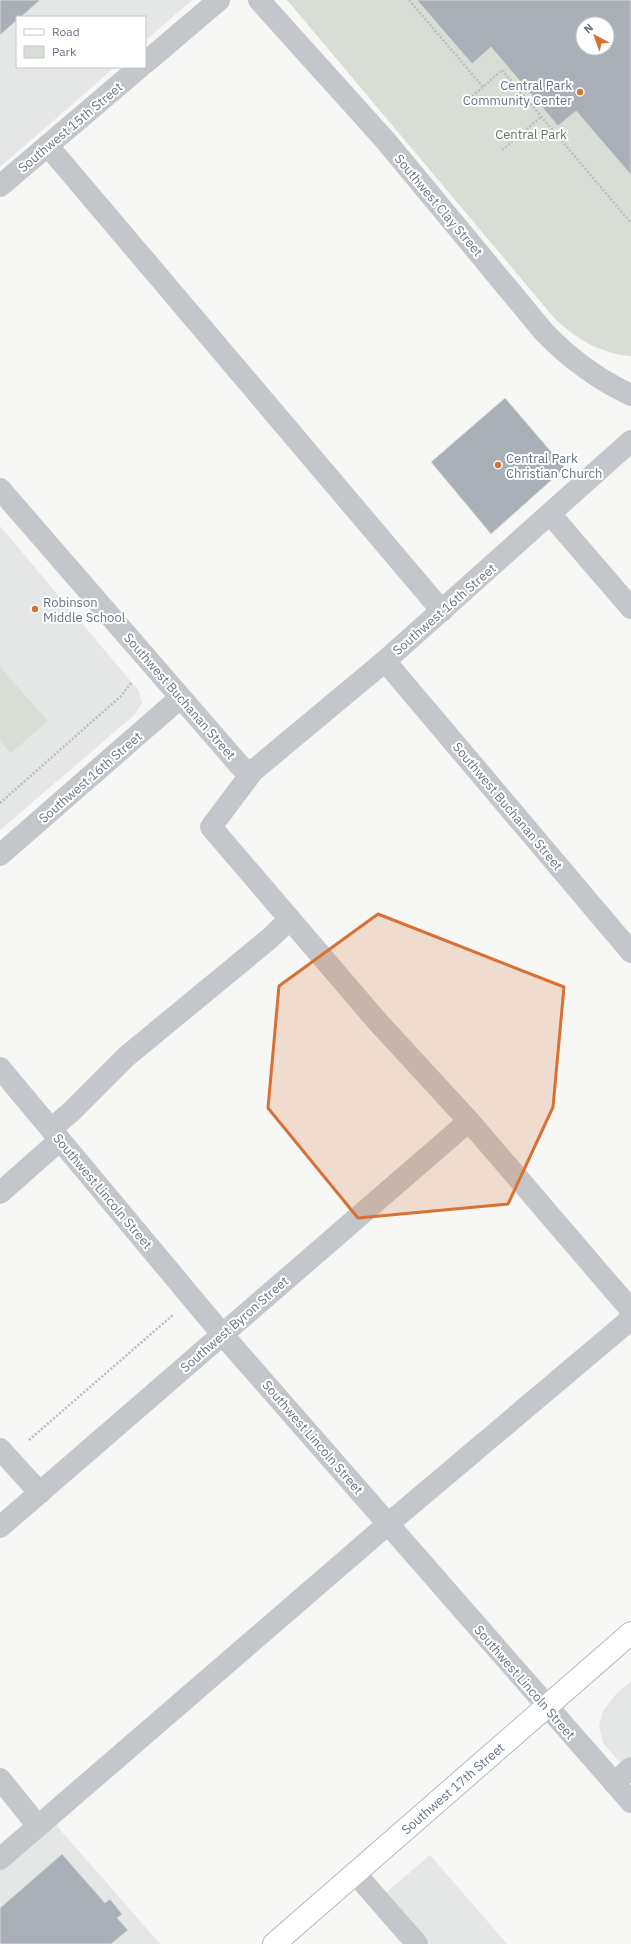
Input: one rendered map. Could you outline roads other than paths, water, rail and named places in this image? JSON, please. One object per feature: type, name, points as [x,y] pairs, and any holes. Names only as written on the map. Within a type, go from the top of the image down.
[{"type":"main road","name":"Southwest 17th Street","points":[[274,1944],[631,1633]]},
{"type":"street","points":[[146,62],[219,0]]},
{"type":"street","name":"Southwest Clay Street","points":[[259,0],[385,140],[544,332],[560,349],[609,384],[631,395]]},
{"type":"street","name":"Southwest 15th Street","points":[[0,186],[139,68]]},
{"type":"street","points":[[48,146],[442,611]]},
{"type":"street","name":"Southwest 16th Street","points":[[290,919],[211,827],[253,771],[385,661],[551,515],[631,441]]},
{"type":"street","name":"Southwest Buchanan Street","points":[[0,489],[242,768],[253,771]]},
{"type":"street","points":[[551,515],[631,608]]},
{"type":"street","name":"Southwest Buchanan Street","points":[[385,661],[631,952]]},
{"type":"street","name":"Southwest 16th Street","points":[[0,855],[180,698]]},
{"type":"street","points":[[0,1193],[56,1134],[72,1111],[128,1056],[269,939],[290,919],[377,1020],[469,1121],[631,1310]]},
{"type":"street","name":"Southwest Lincoln Street","points":[[0,1068],[222,1334],[631,1802]]},
{"type":"street","name":"Southwest Byron Street","points":[[0,1527],[469,1121]]},
{"type":"street","points":[[0,1859],[388,1524],[631,1319]]},
{"type":"street","points":[[4,1454],[40,1493]]},
{"type":"street","points":[[614,1783],[631,1768]]},
{"type":"street","points":[[0,1779],[38,1826]]},
{"type":"street","points":[[356,1873],[417,1944]]},
{"type":"place","name":"Central Park Community Center","points":[[580,92]]},
{"type":"place","name":"Central Park Christian Church","points":[[498,465]]},
{"type":"place","name":"Robinson Middle School","points":[[35,609]]},
{"type":"park label","name":"Central Park","points":[[531,134]]}]
